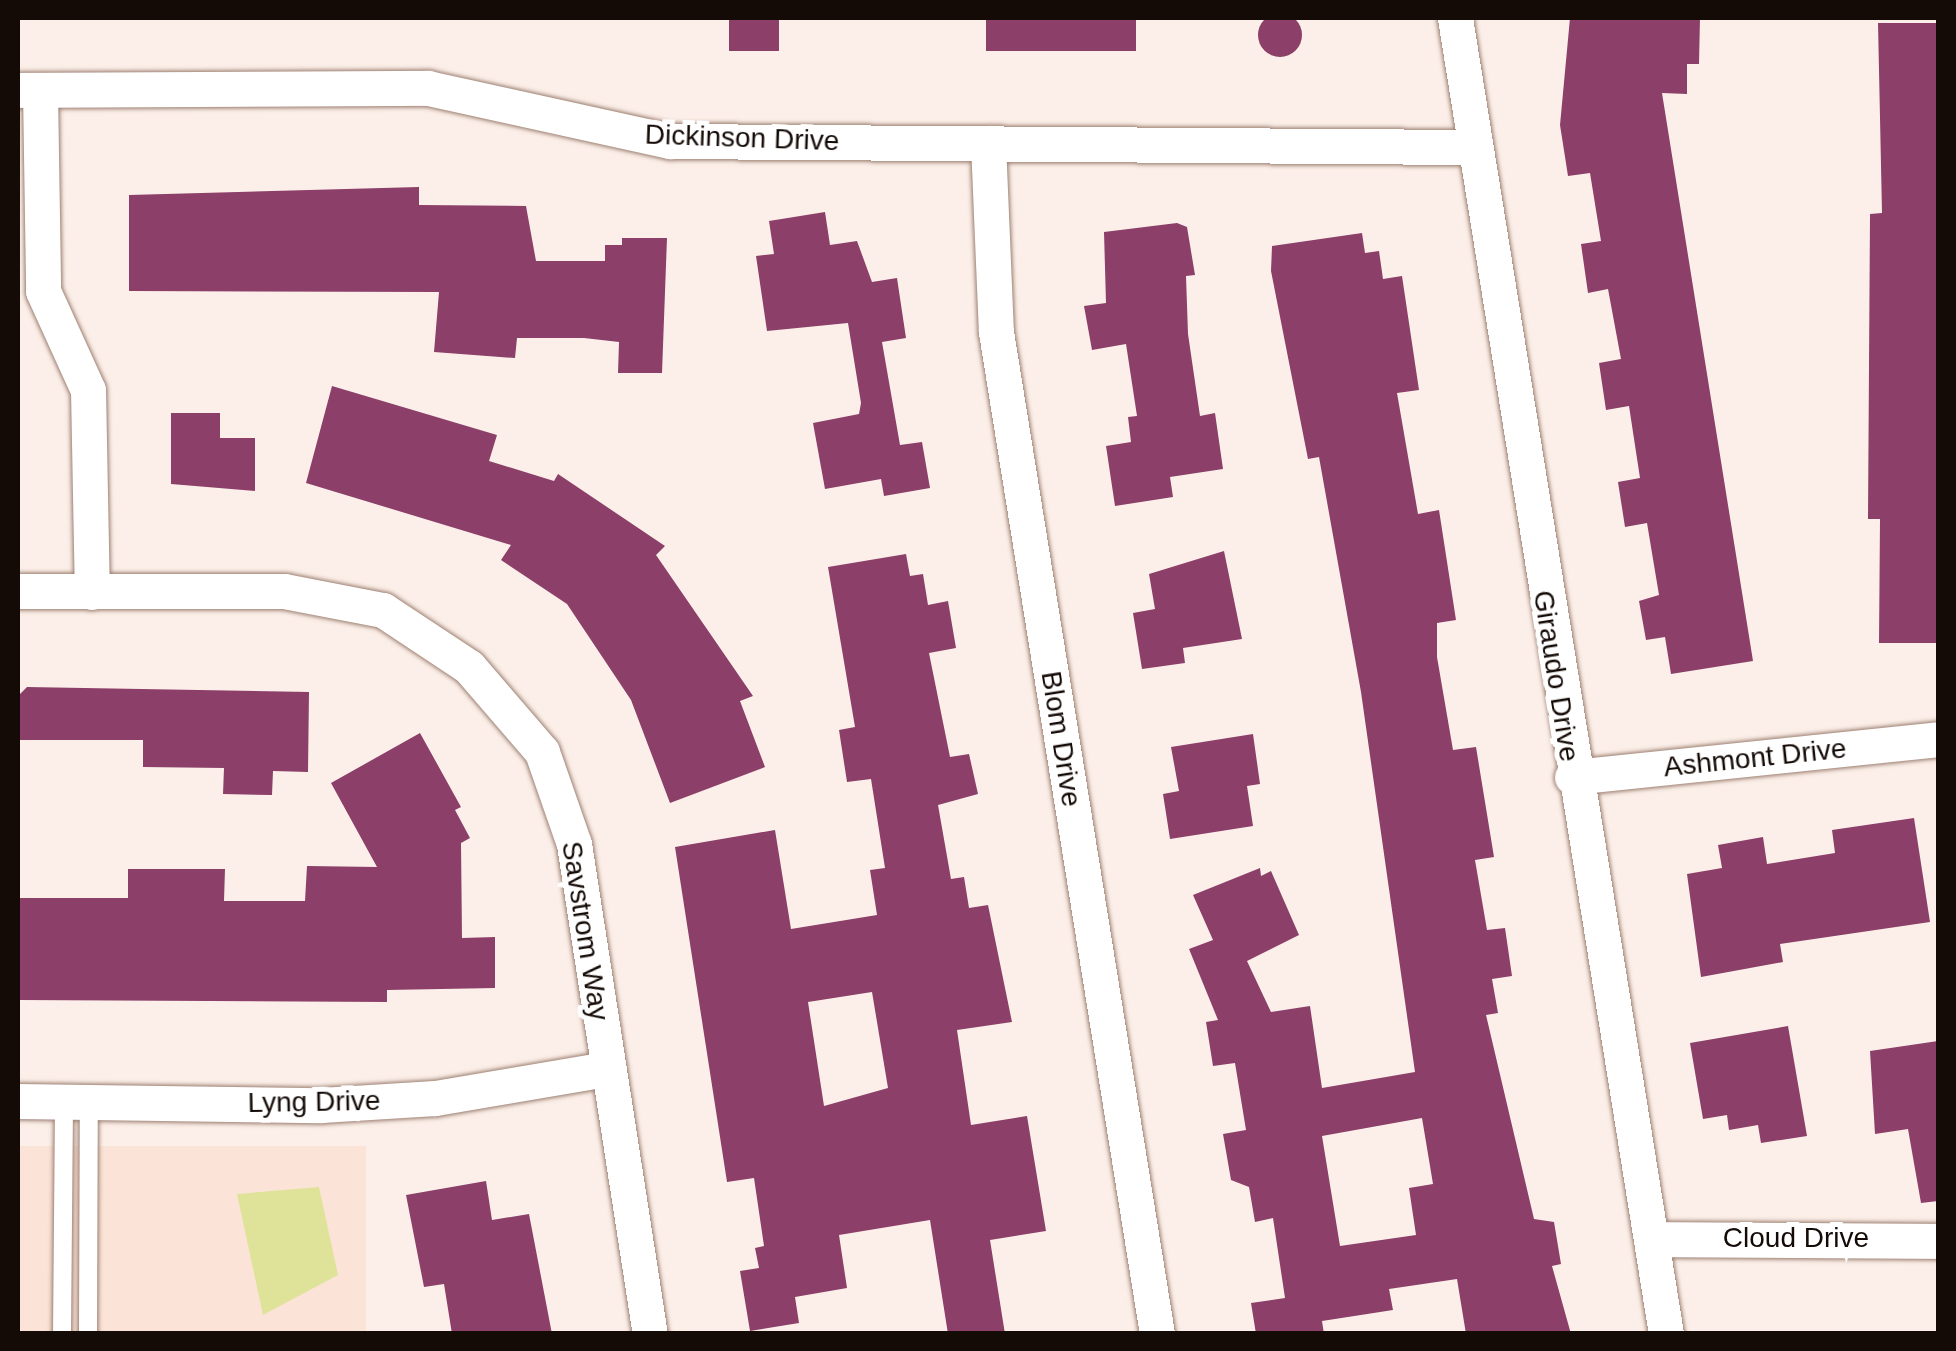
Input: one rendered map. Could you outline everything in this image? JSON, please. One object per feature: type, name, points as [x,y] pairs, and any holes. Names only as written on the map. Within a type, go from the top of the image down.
[{"type":"street","name":"Giraudo Drive","points":[[1455,18],[1572,777],[1666,1334]]},
{"type":"street","name":"Dickinson Drive","points":[[29,90],[428,88],[670,141],[1473,147]]},
{"type":"street","points":[[29,90],[43,291],[88,390],[92,592]]},
{"type":"street","name":"Blom Drive","points":[[988,143],[996,332],[1157,1334]]},
{"type":"street","name":"Savstrom Way","points":[[18,592],[284,590],[383,610],[469,666],[542,752],[574,844],[650,1334]]},
{"type":"street","name":"Ashmont Drive","points":[[1572,777],[1938,739]]},
{"type":"street","name":"Lyng Drive","points":[[18,1100],[397,1100],[607,1069]]},
{"type":"street","name":"Cloud Drive","points":[[1653,1239],[1938,1241]]},
{"type":"lane","points":[[62,1334],[77,1101]]},
{"type":"lane","points":[[77,1101],[88,1334]]},
{"type":"shaded area","points":[[18,1146],[366,1146],[366,1334],[18,1334]]},
{"type":"green space","points":[[319,1187],[338,1275],[263,1315],[237,1194]]},
{"type":"building","points":[[1280,13],[1295,20],[1302,35],[1295,50],[1280,57],[1265,50],[1258,35],[1265,20]]},
{"type":"building","points":[[729,18],[779,18],[779,51],[729,51]]},
{"type":"building","points":[[986,18],[1136,18],[1136,51],[986,51]]},
{"type":"building","points":[[1570,18],[1700,18],[1699,64],[1687,64],[1687,94],[1662,93],[1753,661],[1671,674],[1665,637],[1646,640],[1639,601],[1659,595],[1647,523],[1625,527],[1618,482],[1640,478],[1629,406],[1606,410],[1599,363],[1621,359],[1608,289],[1588,293],[1581,244],[1601,241],[1590,173],[1568,176],[1560,125]]},
{"type":"building","points":[[1878,23],[1938,23],[1938,643],[1879,643],[1880,519],[1868,519],[1870,214],[1882,213]]},
{"type":"building","points":[[419,187],[419,205],[526,206],[536,261],[605,261],[605,245],[622,245],[622,238],[667,238],[662,373],[618,373],[619,342],[584,338],[517,338],[515,358],[434,352],[439,292],[129,291],[129,195]]},
{"type":"building","points":[[825,212],[830,245],[857,241],[872,282],[897,278],[906,338],[882,342],[900,445],[922,442],[930,488],[884,496],[881,479],[825,489],[813,423],[859,414],[861,403],[848,323],[767,331],[756,256],[774,254],[769,221]]},
{"type":"building","points":[[1177,223],[1187,227],[1195,275],[1186,276],[1188,334],[1200,416],[1215,413],[1223,469],[1170,477],[1173,497],[1115,506],[1106,446],[1131,442],[1128,417],[1137,416],[1126,344],[1092,350],[1084,306],[1106,303],[1104,232]]},
{"type":"building","points":[[1362,233],[1365,253],[1379,251],[1383,279],[1402,276],[1419,390],[1397,393],[1418,514],[1439,510],[1456,620],[1437,623],[1437,657],[1453,750],[1476,747],[1494,857],[1475,860],[1487,930],[1505,928],[1512,976],[1492,979],[1498,1013],[1486,1015],[1534,1219],[1554,1222],[1561,1264],[1552,1266],[1571,1334],[1466,1334],[1457,1279],[1389,1289],[1393,1310],[1322,1321],[1324,1334],[1256,1334],[1251,1303],[1285,1298],[1273,1218],[1255,1222],[1249,1187],[1231,1180],[1223,1134],[1246,1130],[1235,1063],[1213,1066],[1206,1022],[1218,1020],[1189,949],[1213,940],[1193,895],[1260,868],[1261,876],[1271,871],[1299,935],[1247,961],[1271,1012],[1310,1006],[1322,1088],[1415,1072],[1361,692],[1319,457],[1308,459],[1271,271],[1272,246]],"holes":[[[1422,1118],[1433,1184],[1409,1188],[1416,1235],[1340,1246],[1322,1136]]]},
{"type":"building","points":[[332,386],[497,435],[489,461],[554,481],[558,474],[665,546],[656,555],[753,696],[740,701],[765,767],[670,803],[631,700],[567,604],[501,560],[511,545],[306,483]]},
{"type":"building","points":[[171,413],[220,413],[220,438],[255,438],[255,491],[171,484]]},
{"type":"building","points":[[1224,551],[1242,639],[1183,648],[1185,663],[1142,669],[1133,613],[1155,609],[1149,574]]},
{"type":"building","points":[[906,554],[910,576],[923,574],[928,605],[948,601],[956,648],[929,653],[950,757],[969,754],[978,794],[938,805],[951,879],[964,877],[969,908],[988,905],[1012,1022],[957,1030],[971,1125],[1027,1116],[1046,1231],[990,1240],[1005,1334],[948,1334],[930,1220],[839,1235],[847,1288],[795,1297],[799,1323],[750,1331],[740,1271],[759,1268],[755,1248],[764,1246],[754,1178],[727,1182],[675,847],[775,830],[791,929],[877,915],[870,870],[885,868],[871,779],[847,782],[839,730],[855,727],[828,567]],"holes":[[[872,992],[888,1088],[824,1106],[808,1002]]]},
{"type":"building","points":[[27,687],[309,692],[308,772],[273,771],[272,795],[223,794],[224,768],[143,767],[143,740],[18,740],[18,696]]},
{"type":"building","points":[[420,733],[461,807],[455,810],[470,838],[461,843],[462,938],[495,937],[495,988],[387,990],[387,1002],[18,1000],[18,898],[128,898],[128,869],[225,869],[224,901],[305,901],[307,866],[377,867],[331,783]]},
{"type":"building","points":[[1253,734],[1260,784],[1247,786],[1253,826],[1170,839],[1163,794],[1179,791],[1171,747]]},
{"type":"building","points":[[1914,818],[1930,922],[1780,944],[1783,962],[1701,977],[1687,874],[1722,868],[1718,845],[1763,837],[1767,864],[1835,853],[1832,830]]},
{"type":"building","points":[[1788,1026],[1807,1136],[1761,1143],[1758,1125],[1729,1130],[1727,1115],[1703,1119],[1690,1043]]},
{"type":"building","points":[[1938,1041],[1938,1201],[1921,1203],[1908,1129],[1875,1134],[1870,1051]]},
{"type":"building","points":[[486,1181],[492,1220],[529,1214],[552,1334],[452,1334],[444,1284],[424,1287],[406,1195]]}]
